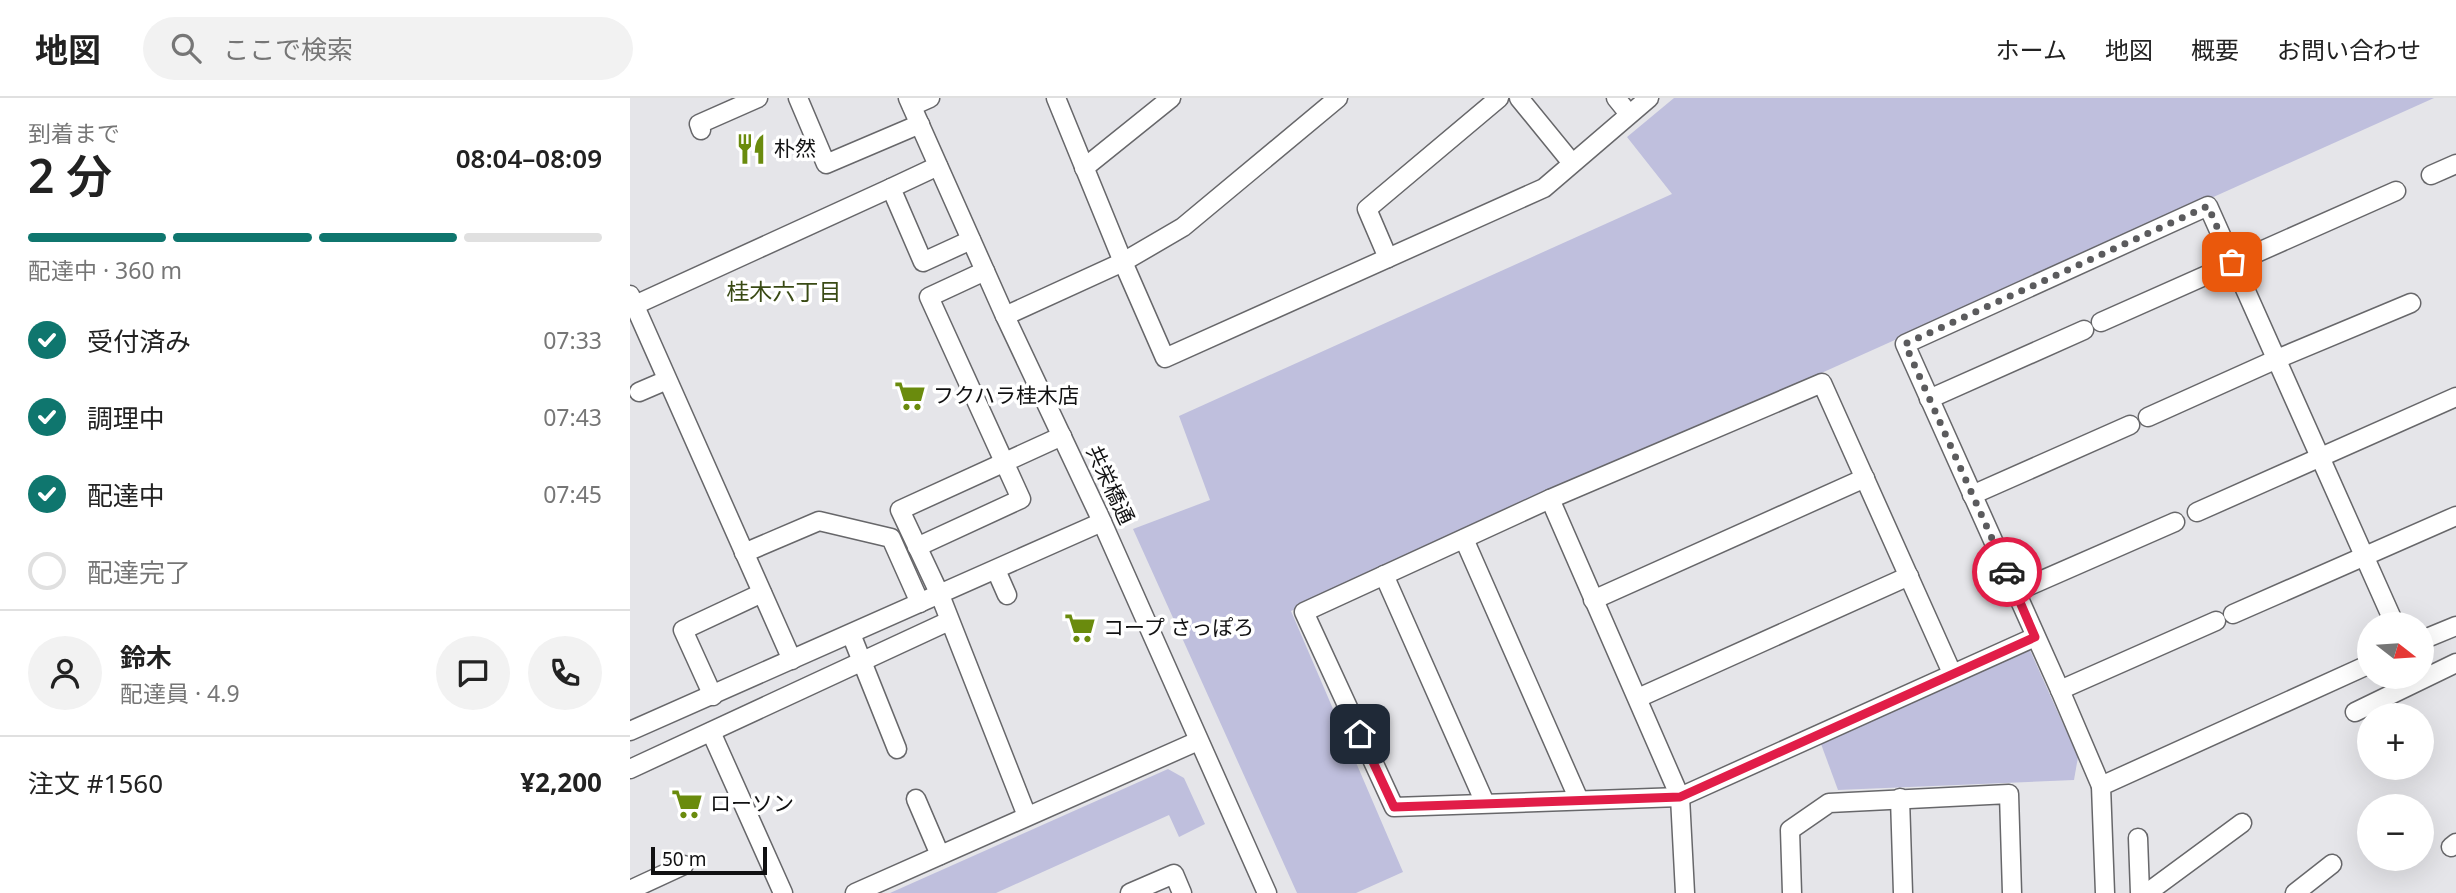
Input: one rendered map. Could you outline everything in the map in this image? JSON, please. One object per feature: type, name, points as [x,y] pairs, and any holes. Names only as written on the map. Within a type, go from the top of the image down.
[{"type":"street","points":[[701,130],[699,124],[758,98]]},
{"type":"street","points":[[798,98],[827,164],[920,124]]},
{"type":"street","points":[[910,102],[930,98]]},
{"type":"street","points":[[1056,98],[1165,358],[1544,188],[1650,98]]},
{"type":"street","points":[[1084,168],[1171,98]]},
{"type":"street","points":[[1005,316],[1123,262],[1183,227],[1338,98]]},
{"type":"street","points":[[1388,258],[1367,209],[1499,98]]},
{"type":"street","points":[[1519,98],[1572,163]]},
{"type":"street","points":[[1616,98],[1629,114]]},
{"type":"street","name":"共栄橋通","points":[[910,102],[1005,316],[1102,522],[1267,893]]},
{"type":"street","points":[[2431,175],[2456,164]]},
{"type":"street","points":[[792,660],[632,305],[938,166]]},
{"type":"street","points":[[891,188],[923,262],[971,240]]},
{"type":"street","points":[[2101,322],[2396,191]]},
{"type":"street","points":[[2105,893],[2101,786],[1905,344],[2208,206],[2389,612]]},
{"type":"street","points":[[917,547],[1021,499],[929,297],[985,271]]},
{"type":"street","points":[[2148,417],[2411,303]]},
{"type":"street","points":[[1929,399],[2084,330]]},
{"type":"street","points":[[639,392],[667,380]]},
{"type":"street","points":[[1952,673],[1822,383],[1550,499],[1304,612],[1394,807],[1680,797],[2035,637]]},
{"type":"street","points":[[2197,512],[2456,397]]},
{"type":"street","points":[[1972,495],[2130,425]]},
{"type":"street","points":[[1027,816],[940,594],[900,510],[1062,436]]},
{"type":"street","points":[[1593,600],[1865,478]]},
{"type":"street","points":[[1550,499],[1680,797],[1685,893]]},
{"type":"street","points":[[2060,690],[2456,516]]},
{"type":"street","points":[[744,553],[819,521],[891,538],[920,603]]},
{"type":"street","points":[[630,732],[1102,522]]},
{"type":"street","points":[[2015,592],[2175,522]]},
{"type":"street","points":[[1464,539],[1579,800]]},
{"type":"street","points":[[996,570],[1007,595]]},
{"type":"street","points":[[1384,575],[1485,803]]},
{"type":"street","points":[[1638,698],[1909,576]]},
{"type":"street","points":[[713,696],[682,630],[762,593]]},
{"type":"street","points":[[630,769],[949,621]]},
{"type":"street","points":[[2434,637],[2454,632]]},
{"type":"street","points":[[851,634],[897,749]]},
{"type":"street","points":[[2355,712],[2456,663]]},
{"type":"street","points":[[2101,786],[2357,670]]},
{"type":"street","points":[[711,732],[783,893]]},
{"type":"street","points":[[856,893],[1198,741]]},
{"type":"street","points":[[1792,893],[1790,830],[1829,803],[2009,794],[2012,893]]},
{"type":"street","points":[[1900,798],[1903,893]]},
{"type":"street","points":[[916,799],[940,855]]},
{"type":"street","points":[[2147,893],[2242,823]]},
{"type":"street","points":[[2138,838],[2140,893]]},
{"type":"street","points":[[2295,893],[2332,864]]},
{"type":"street","points":[[631,891],[684,865]]},
{"type":"street","points":[[1130,893],[1174,874],[1182,893]]},
{"type":"shaded area","points":[[1674,98],[2434,98],[1291,611],[1403,872],[1356,893],[1297,893],[1133,529],[1210,500],[1179,416],[1672,194],[1627,137]]},
{"type":"shaded area","points":[[2029,648],[2078,757],[2074,780],[1838,790],[1821,744]]},
{"type":"shaded area","points":[[1168,769],[1184,778],[1205,824],[1179,837],[1169,815],[996,893],[890,893]]},
{"type":"way so far","points":[[2007,572],[1905,344],[2208,206],[2232,262]]},
{"type":"place","name":"朴然","points":[[751,149]]},
{"type":"place","name":"フクハラ桂木店","points":[[910,396]]},
{"type":"place","name":"コープ さっぽろ","points":[[1080,628]]},
{"type":"place","name":"ローソン","points":[[687,804]]},
{"type":"district","name":"桂木六丁目","points":[[784,292]]},
{"type":"route","points":[[1360,734],[1394,807],[1680,797],[2035,637],[2007,572]]}]
